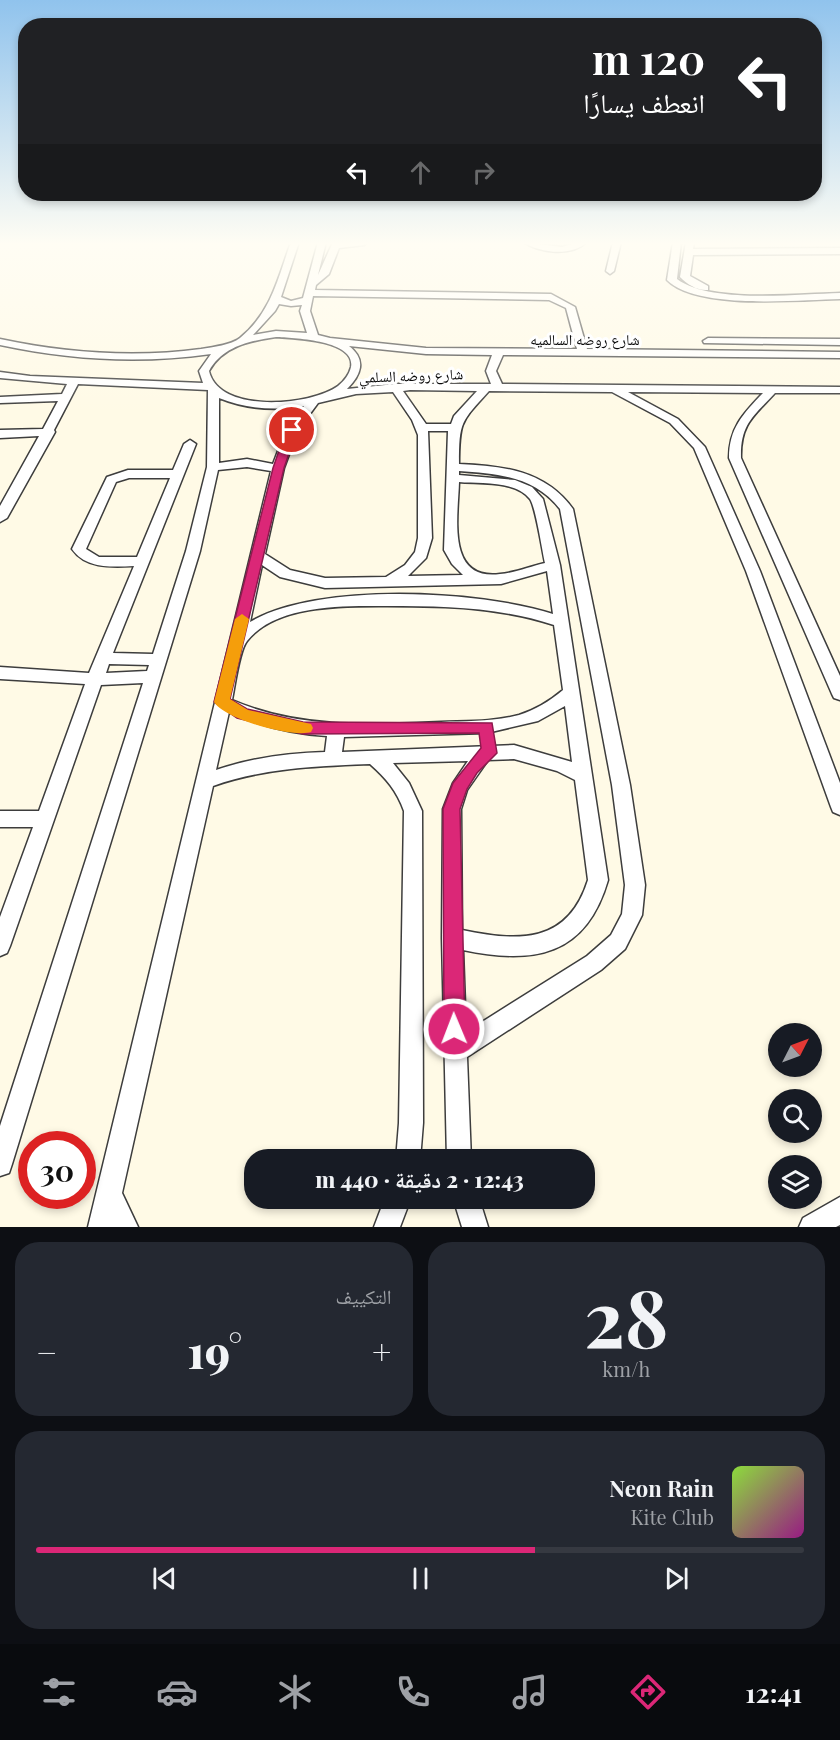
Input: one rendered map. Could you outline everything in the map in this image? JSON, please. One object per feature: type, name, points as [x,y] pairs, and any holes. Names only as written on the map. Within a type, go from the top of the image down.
[{"type":"street","points":[[239,342],[263,321],[275,299]]},
{"type":"street","points":[[278,299],[293,304],[299,299]]},
{"type":"street","points":[[307,299],[305,311],[314,336]]},
{"type":"street","points":[[555,299],[570,307],[582,354]]},
{"type":"street","points":[[0,375],[30,380],[74,382],[276,334],[314,336],[331,341],[345,348],[354,357],[356,367],[352,378],[341,388],[319,398],[292,430],[278,468],[100,1227]]},
{"type":"street","name":"شارع روضه السالميه","points":[[331,341],[406,350],[499,353],[840,355]]},
{"type":"street","points":[[708,341],[840,342]]},
{"type":"street","points":[[0,342],[131,370]]},
{"type":"street","points":[[0,1164],[193,551],[213,467],[212,388],[204,371],[207,363],[224,348]]},
{"type":"street","points":[[493,388],[492,362],[499,353]]},
{"type":"street","name":"شارع روضه السلمي","points":[[131,370],[212,388],[225,397],[258,405],[286,405],[395,387],[493,388]]},
{"type":"street","points":[[0,384],[30,380]]},
{"type":"street","points":[[0,519],[74,382]]},
{"type":"street","points":[[388,581],[405,573],[417,562],[424,550],[425,538],[424,435],[395,387]]},
{"type":"street","points":[[482,580],[467,572],[456,562],[452,550],[455,427],[458,418],[493,388],[840,390]]},
{"type":"street","points":[[614,389],[656,410],[688,433],[725,472],[823,656],[840,694]]},
{"type":"street","points":[[772,390],[742,421],[736,432],[725,472],[753,571],[840,807]]},
{"type":"street","points":[[0,400],[66,397]]},
{"type":"street","points":[[421,428],[455,427]]},
{"type":"street","points":[[0,434],[49,432]]},
{"type":"street","points":[[1,941],[95,679],[190,444]]},
{"type":"street","points":[[213,467],[247,463],[278,468]]},
{"type":"street","points":[[452,938],[489,946],[528,947],[563,934],[588,910],[598,880],[553,565],[541,510],[537,499],[526,490],[511,483],[454,473]]},
{"type":"street","points":[[454,473],[519,474],[541,482],[557,494],[566,508],[621,785],[635,885],[632,915],[618,942],[594,963],[455,1052]]},
{"type":"street","points":[[143,561],[97,561],[87,558],[79,549],[111,480],[128,474],[178,474]]},
{"type":"street","points":[[425,538],[453,539]]},
{"type":"street","points":[[260,543],[257,555],[269,566],[285,574],[326,584],[482,580],[520,576],[553,565]]},
{"type":"street","points":[[321,603],[326,584]]},
{"type":"street","points":[[237,641],[250,627],[272,616],[321,603],[488,602],[529,611],[560,622]]},
{"type":"street","points":[[823,656],[840,668]]},
{"type":"street","points":[[103,658],[157,668]]},
{"type":"street","points":[[0,673],[95,679],[157,668]]},
{"type":"street","points":[[222,702],[243,714],[272,723],[336,729],[487,727],[512,724],[536,717],[556,706],[571,692]]},
{"type":"street","points":[[459,1149],[452,938],[452,809],[459,788],[486,753],[487,727]]},
{"type":"street","points":[[333,759],[336,729]]},
{"type":"street","points":[[203,782],[267,764],[514,752],[562,765],[584,777]]},
{"type":"street","points":[[375,758],[400,781],[406,790],[412,811],[411,1122],[409,1149]]},
{"type":"street","points":[[0,819],[45,819]]},
{"type":"street","points":[[0,1126],[18,1106]]},
{"type":"street","points":[[108,1192],[125,1227]]},
{"type":"street","points":[[387,1227],[394,1209]]},
{"type":"street","points":[[470,1209],[476,1227]]},
{"type":"street","points":[[812,1227],[840,1210]]},
{"type":"slow traffic","points":[[242,619],[222,702],[243,714],[272,723],[305,728]]},
{"type":"route","points":[[292,430],[278,468],[222,702],[243,714],[272,723],[303,728],[487,727],[489,753],[483,753],[471,768],[459,788],[452,809],[454,1029]]}]
